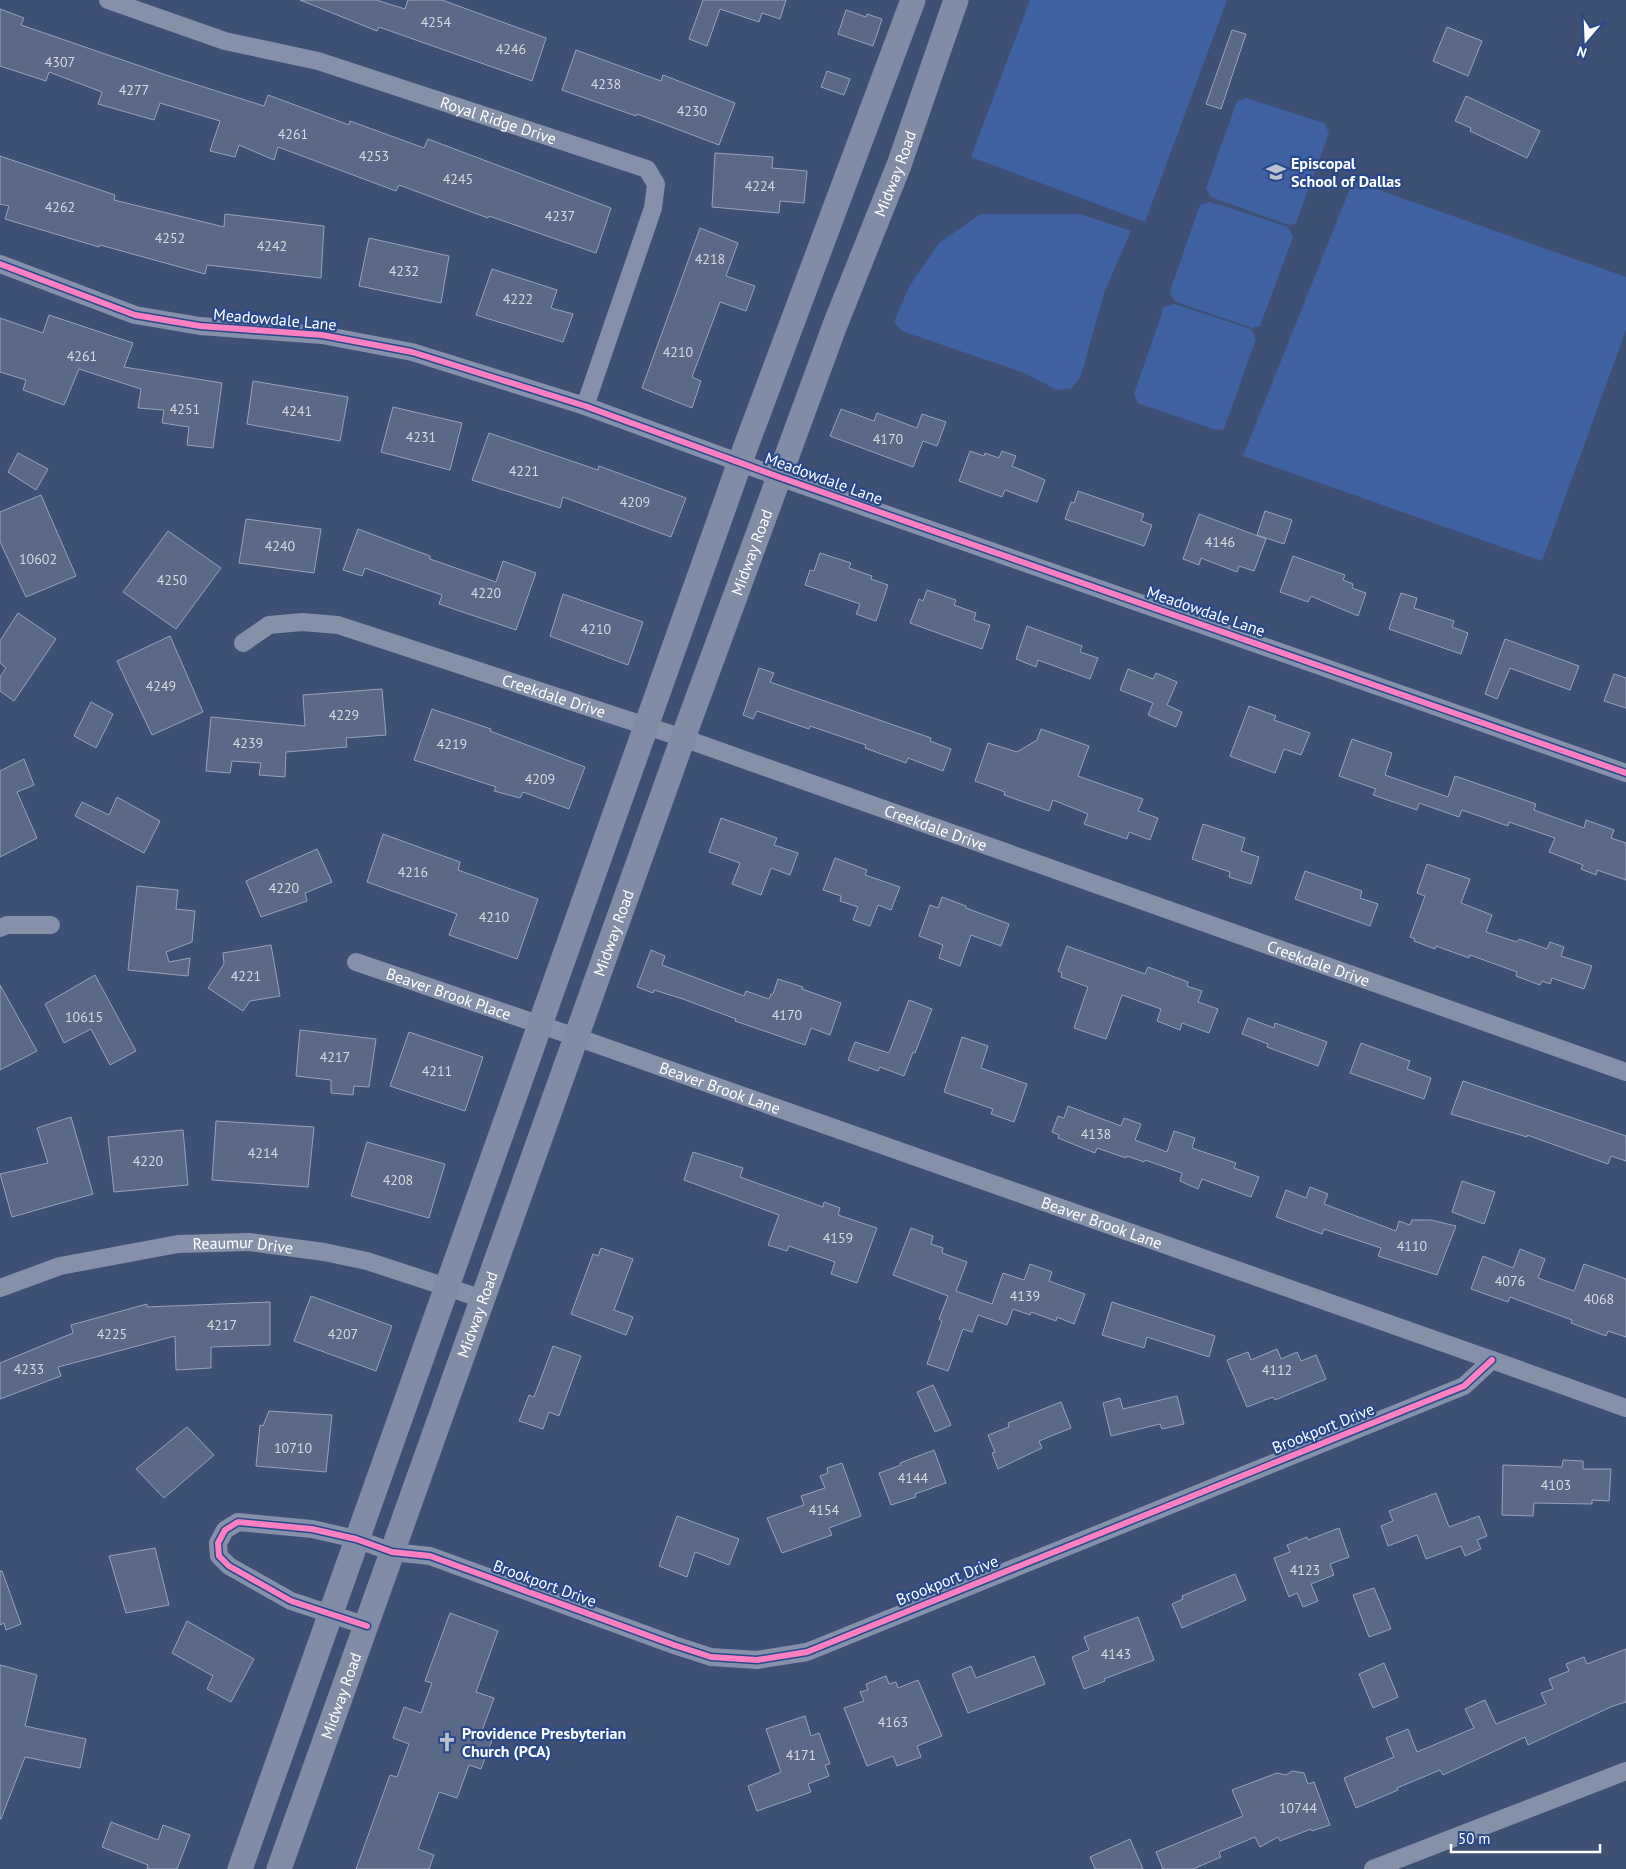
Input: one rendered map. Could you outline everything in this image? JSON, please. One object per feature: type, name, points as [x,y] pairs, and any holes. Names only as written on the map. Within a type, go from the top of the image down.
[{"type":"main road","points":[[240,1869],[740,462],[913,0]]},
{"type":"main road","name":"Midway Road","points":[[279,1869],[683,738],[835,324],[899,165],[956,0]]},
{"type":"street","name":"Royal Ridge Drive","points":[[108,0],[225,40],[318,61],[647,169],[656,184],[653,208],[585,406]]},
{"type":"street","name":"Meadowdale Lane","points":[[0,264],[135,315],[200,326],[322,335],[412,352],[585,406],[779,477],[1626,773]]},
{"type":"street","name":"Creekdale Drive","points":[[243,643],[269,625],[302,622],[338,625],[683,738],[1626,1072]]},
{"type":"street","points":[[0,928],[7,925],[50,925]]},
{"type":"street","name":"Beaver Brook Place","points":[[356,962],[576,1038]]},
{"type":"street","name":"Beaver Brook Lane","points":[[576,1038],[1626,1408]]},
{"type":"street","name":"Reaumur Drive","points":[[0,1288],[60,1266],[178,1244],[249,1242],[324,1252],[367,1261],[483,1299]]},
{"type":"street","name":"Brookport Drive","points":[[367,1626],[291,1601],[229,1566],[219,1556],[218,1543],[225,1530],[238,1522],[312,1529],[356,1539],[392,1552],[430,1556],[711,1657],[757,1660],[807,1652],[1464,1386],[1492,1360]]},
{"type":"street","points":[[1373,1869],[1626,1771]]},
{"type":"shaded area","points":[[1030,0],[1227,0],[1145,222],[971,157]]},
{"type":"shaded area","points":[[1246,98],[1324,123],[1329,133],[1296,223],[1289,225],[1211,197],[1206,188],[1237,101]]},
{"type":"shaded area","points":[[1353,181],[1626,277],[1626,330],[1542,561],[1243,456]]},
{"type":"shaded area","points":[[1210,202],[1288,227],[1293,237],[1260,326],[1252,328],[1174,301],[1170,291],[1200,205]]},
{"type":"shaded area","points":[[981,214],[1080,214],[1131,231],[1104,293],[1081,376],[1072,388],[1057,390],[1022,372],[902,331],[894,322],[909,287],[939,243]]},
{"type":"shaded area","points":[[1174,304],[1251,329],[1256,339],[1224,429],[1216,430],[1138,403],[1134,394],[1164,307]]},
{"type":"building","points":[[300,0],[376,0],[405,9],[408,0],[442,0],[546,38],[532,81],[379,27],[377,31]]},
{"type":"building","points":[[703,0],[786,0],[780,19],[762,13],[759,22],[720,9],[707,46],[689,39]]},
{"type":"building","points":[[0,9],[24,18],[21,25],[169,76],[264,106],[268,95],[349,125],[350,121],[424,148],[428,139],[611,208],[596,253],[489,216],[488,218],[399,185],[396,191],[278,147],[274,160],[239,145],[235,157],[210,151],[220,121],[160,103],[154,120],[98,104],[102,92],[49,72],[46,81],[0,66]]},
{"type":"building","points":[[846,10],[866,17],[867,14],[882,19],[873,46],[838,34]]},
{"type":"building","points":[[1447,27],[1482,41],[1468,76],[1433,61]]},
{"type":"building","points":[[1232,30],[1246,34],[1221,109],[1206,104]]},
{"type":"building","points":[[576,50],[661,81],[663,75],[735,103],[719,145],[637,114],[636,116],[562,90]]},
{"type":"building","points":[[827,71],[850,79],[844,95],[821,87]]},
{"type":"building","points":[[1466,96],[1540,131],[1527,158],[1470,131],[1471,128],[1455,121]]},
{"type":"building","points":[[715,153],[773,157],[772,168],[807,171],[804,203],[780,201],[779,213],[712,207]]},
{"type":"building","points":[[0,156],[115,195],[114,200],[224,227],[225,214],[324,226],[321,278],[207,265],[205,274],[100,245],[99,247],[5,219],[9,206],[0,204]]},
{"type":"building","points":[[700,228],[738,243],[726,276],[755,286],[746,311],[720,302],[692,377],[701,381],[692,408],[642,388]]},
{"type":"building","points":[[369,238],[449,256],[441,303],[359,286]]},
{"type":"building","points":[[492,269],[557,290],[551,308],[573,314],[563,342],[476,315]]},
{"type":"building","points":[[49,315],[133,343],[124,367],[222,383],[213,448],[187,445],[189,427],[162,423],[164,410],[138,408],[141,389],[79,369],[64,405],[23,390],[26,380],[0,372],[0,318],[43,333]]},
{"type":"building","points":[[253,381],[348,397],[340,441],[247,424]]},
{"type":"building","points":[[393,407],[462,423],[450,470],[381,452]]},
{"type":"building","points":[[841,409],[874,421],[877,413],[917,428],[922,414],[946,422],[937,446],[923,441],[913,467],[830,436]]},
{"type":"building","points":[[489,433],[598,470],[599,466],[686,498],[671,537],[563,497],[560,508],[472,480]]},
{"type":"building","points":[[970,451],[984,456],[985,453],[999,458],[1002,451],[1016,456],[1012,466],[1045,480],[1037,502],[1005,490],[1002,497],[959,481]]},
{"type":"building","points":[[18,453],[48,469],[36,490],[8,472]]},
{"type":"building","points":[[1078,491],[1144,514],[1141,521],[1152,525],[1144,546],[1065,519],[1071,502],[1074,503]]},
{"type":"building","points":[[41,495],[76,576],[26,597],[0,542],[0,512]]},
{"type":"building","points":[[1265,511],[1292,520],[1284,544],[1257,535]]},
{"type":"building","points":[[1199,514],[1266,539],[1254,571],[1239,566],[1237,572],[1201,558],[1199,565],[1183,559]]},
{"type":"building","points":[[246,519],[321,529],[314,573],[239,563]]},
{"type":"building","points":[[358,529],[430,556],[430,559],[496,582],[503,561],[536,573],[516,630],[439,604],[442,595],[365,568],[362,576],[343,570]]},
{"type":"building","points":[[168,531],[221,568],[176,629],[123,592]]},
{"type":"building","points":[[820,553],[851,563],[849,568],[872,576],[871,579],[888,585],[876,621],[856,614],[860,604],[805,585],[810,570],[814,571]]},
{"type":"building","points":[[1293,556],[1345,575],[1343,580],[1353,584],[1352,588],[1366,593],[1358,616],[1311,596],[1308,602],[1280,592]]},
{"type":"building","points":[[927,590],[956,600],[954,605],[976,613],[974,620],[990,625],[982,649],[910,623],[919,599],[923,601]]},
{"type":"building","points":[[1401,593],[1417,598],[1414,608],[1454,621],[1452,627],[1468,633],[1461,654],[1389,629]]},
{"type":"building","points":[[563,594],[643,622],[628,665],[550,636]]},
{"type":"building","points":[[18,613],[56,639],[14,701],[0,691],[0,677],[6,668],[0,663],[0,641]]},
{"type":"building","points":[[1027,626],[1082,646],[1080,652],[1098,658],[1090,679],[1038,660],[1036,667],[1016,659]]},
{"type":"building","points":[[170,636],[203,712],[152,735],[117,661]]},
{"type":"building","points":[[1505,639],[1579,666],[1570,690],[1510,668],[1497,699],[1485,694]]},
{"type":"building","points":[[759,668],[774,673],[770,682],[931,738],[930,741],[951,749],[943,771],[908,758],[906,763],[865,748],[866,745],[810,726],[809,729],[757,711],[753,719],[743,715]]},
{"type":"building","points":[[1128,669],[1153,679],[1156,673],[1177,682],[1167,705],[1182,712],[1176,727],[1148,715],[1153,703],[1120,690]]},
{"type":"building","points":[[1614,674],[1626,678],[1626,708],[1604,701]]},
{"type":"building","points":[[382,689],[386,735],[346,738],[347,747],[286,752],[285,777],[259,775],[261,763],[232,761],[230,773],[206,771],[211,717],[305,726],[303,695]]},
{"type":"building","points":[[91,702],[113,714],[96,748],[74,736]]},
{"type":"building","points":[[1249,706],[1276,716],[1274,720],[1310,733],[1301,755],[1284,749],[1275,773],[1230,756]]},
{"type":"building","points":[[432,709],[491,729],[490,731],[585,767],[569,809],[523,792],[520,798],[494,791],[496,787],[414,760]]},
{"type":"building","points":[[1041,729],[1089,746],[1078,776],[1143,799],[1138,811],[1158,818],[1150,840],[1129,832],[1127,839],[1084,824],[1088,814],[1053,800],[1049,811],[1004,795],[1005,792],[975,781],[988,743],[1017,752],[1037,740]]},
{"type":"building","points":[[1352,739],[1392,753],[1385,775],[1448,797],[1455,776],[1536,804],[1534,810],[1584,828],[1586,820],[1614,830],[1611,838],[1626,843],[1626,880],[1597,870],[1596,875],[1581,869],[1583,865],[1549,852],[1555,838],[1509,822],[1508,826],[1462,810],[1459,817],[1419,803],[1417,810],[1373,795],[1376,789],[1339,776]]},
{"type":"building","points":[[24,759],[34,785],[17,792],[37,838],[0,857],[0,771]]},
{"type":"building","points":[[117,797],[160,821],[144,853],[75,816],[82,802],[109,815]]},
{"type":"building","points":[[721,818],[777,838],[774,845],[798,853],[790,875],[771,868],[761,895],[732,884],[740,863],[709,852]]},
{"type":"building","points":[[1203,824],[1245,838],[1241,851],[1259,857],[1251,884],[1229,877],[1230,872],[1192,859]]},
{"type":"building","points":[[383,834],[460,862],[458,870],[538,899],[517,959],[449,935],[457,914],[367,882]]},
{"type":"building","points":[[317,849],[332,882],[305,893],[307,901],[261,917],[246,881]]},
{"type":"building","points":[[835,858],[867,870],[865,875],[900,887],[891,910],[878,905],[870,926],[853,920],[858,907],[840,901],[841,896],[823,890]]},
{"type":"building","points":[[1427,864],[1470,879],[1461,903],[1492,915],[1486,932],[1517,942],[1519,939],[1547,949],[1550,942],[1564,947],[1561,956],[1592,966],[1584,989],[1552,978],[1550,984],[1542,981],[1540,985],[1516,976],[1517,972],[1470,955],[1469,958],[1436,946],[1435,949],[1414,941],[1415,939],[1410,937],[1425,896],[1417,893]]},
{"type":"building","points":[[1305,871],[1362,891],[1360,898],[1378,904],[1370,926],[1295,899]]},
{"type":"building","points":[[137,886],[178,890],[176,909],[195,911],[192,942],[166,952],[169,962],[190,958],[188,976],[128,970]]},
{"type":"building","points":[[942,897],[1009,924],[1001,946],[971,935],[960,966],[939,958],[943,945],[919,936],[930,905],[938,908]]},
{"type":"building","points":[[271,945],[280,996],[250,1001],[243,1011],[208,988],[224,964],[223,953]]},
{"type":"building","points":[[1067,946],[1145,974],[1148,967],[1188,982],[1187,986],[1202,991],[1198,1002],[1218,1009],[1209,1033],[1182,1023],[1180,1030],[1157,1021],[1161,1009],[1122,995],[1106,1039],[1074,1028],[1088,987],[1061,977],[1062,973],[1058,971]]},
{"type":"building","points":[[651,950],[665,956],[662,965],[744,996],[746,991],[769,999],[771,994],[773,994],[778,979],[841,1003],[830,1035],[811,1028],[805,1045],[735,1021],[736,1019],[683,999],[654,990],[653,993],[637,987]]},
{"type":"building","points":[[95,975],[136,1051],[110,1065],[91,1029],[64,1043],[45,1004]]},
{"type":"building","points":[[0,985],[37,1051],[0,1070]]},
{"type":"building","points":[[909,1000],[932,1009],[904,1076],[880,1067],[878,1071],[848,1060],[855,1042],[889,1053]]},
{"type":"building","points":[[1248,1018],[1274,1028],[1275,1023],[1327,1042],[1318,1066],[1267,1047],[1268,1044],[1242,1034]]},
{"type":"building","points":[[300,1030],[376,1039],[369,1087],[354,1086],[353,1095],[331,1093],[331,1080],[296,1076]]},
{"type":"building","points":[[409,1032],[483,1057],[465,1111],[390,1086]]},
{"type":"building","points":[[962,1037],[988,1046],[981,1068],[1027,1084],[1014,1122],[991,1114],[993,1109],[944,1092]]},
{"type":"building","points":[[1361,1043],[1410,1061],[1407,1069],[1431,1078],[1424,1099],[1350,1073]]},
{"type":"building","points":[[1463,1081],[1626,1136],[1626,1161],[1611,1156],[1608,1164],[1527,1135],[1527,1137],[1451,1114]]},
{"type":"building","points":[[1068,1106],[1121,1126],[1124,1118],[1141,1124],[1135,1140],[1167,1152],[1174,1131],[1195,1138],[1192,1148],[1236,1163],[1234,1168],[1259,1177],[1251,1197],[1202,1179],[1198,1189],[1180,1181],[1182,1173],[1145,1160],[1144,1162],[1127,1156],[1126,1158],[1097,1148],[1095,1153],[1058,1138],[1059,1135],[1052,1132],[1058,1116],[1064,1118]]},
{"type":"building","points":[[71,1117],[93,1194],[12,1217],[0,1174],[48,1163],[37,1128]]},
{"type":"building","points":[[216,1121],[314,1127],[308,1187],[212,1180]]},
{"type":"building","points":[[183,1130],[188,1185],[114,1192],[108,1137]]},
{"type":"building","points":[[367,1142],[445,1164],[429,1218],[351,1196]]},
{"type":"building","points":[[693,1152],[743,1168],[740,1177],[823,1207],[824,1202],[840,1208],[838,1215],[877,1228],[857,1283],[831,1274],[835,1262],[789,1246],[787,1251],[768,1245],[779,1215],[684,1180]]},
{"type":"building","points":[[1462,1181],[1495,1192],[1484,1224],[1452,1212]]},
{"type":"building","points":[[1310,1187],[1328,1194],[1324,1204],[1396,1231],[1399,1221],[1410,1225],[1412,1220],[1431,1220],[1456,1226],[1437,1275],[1378,1256],[1381,1248],[1324,1229],[1322,1234],[1276,1217],[1286,1190],[1306,1198]]},
{"type":"building","points":[[911,1228],[933,1236],[931,1244],[943,1248],[942,1253],[967,1262],[956,1291],[992,1304],[1003,1273],[1024,1280],[1030,1264],[1052,1272],[1049,1281],[1085,1294],[1074,1324],[1057,1317],[1056,1321],[1031,1312],[1030,1315],[1013,1309],[1007,1325],[978,1315],[972,1332],[963,1329],[948,1371],[927,1364],[942,1321],[939,1319],[948,1296],[893,1275]]},
{"type":"building","points":[[601,1248],[633,1259],[614,1310],[633,1317],[626,1335],[571,1314],[593,1254],[598,1256]]},
{"type":"building","points":[[1520,1249],[1545,1259],[1538,1278],[1574,1291],[1584,1264],[1626,1279],[1626,1337],[1608,1331],[1606,1336],[1571,1323],[1572,1320],[1510,1297],[1508,1302],[1471,1289],[1483,1256],[1513,1268]]},
{"type":"building","points":[[311,1296],[392,1326],[376,1371],[294,1341]]},
{"type":"building","points":[[270,1302],[270,1345],[211,1347],[211,1368],[176,1370],[175,1336],[58,1367],[61,1376],[0,1399],[0,1363],[73,1333],[71,1325],[147,1304],[147,1307]]},
{"type":"building","points":[[1112,1302],[1215,1336],[1209,1357],[1147,1337],[1144,1348],[1102,1335]]},
{"type":"building","points":[[553,1346],[581,1356],[559,1416],[549,1412],[543,1429],[519,1421],[529,1395],[534,1397]]},
{"type":"building","points":[[1277,1349],[1281,1359],[1297,1352],[1301,1361],[1316,1355],[1326,1379],[1275,1400],[1273,1397],[1247,1407],[1227,1360],[1248,1352],[1251,1360]]},
{"type":"building","points":[[933,1385],[951,1425],[935,1432],[917,1392]]},
{"type":"building","points":[[1177,1396],[1184,1424],[1162,1429],[1160,1424],[1111,1436],[1103,1403],[1120,1398],[1123,1409]]},
{"type":"building","points":[[1061,1402],[1071,1428],[1039,1441],[1042,1448],[998,1469],[992,1453],[995,1452],[988,1435],[1009,1427],[1008,1423]]},
{"type":"building","points":[[269,1411],[332,1415],[326,1472],[256,1466],[260,1425],[263,1426]]},
{"type":"building","points":[[187,1427],[214,1455],[164,1498],[136,1469]]},
{"type":"building","points":[[934,1450],[946,1483],[915,1494],[916,1497],[891,1505],[879,1473]]},
{"type":"building","points":[[1563,1460],[1583,1461],[1583,1469],[1611,1469],[1609,1501],[1592,1500],[1592,1504],[1534,1503],[1533,1516],[1502,1515],[1503,1465],[1562,1467]]},
{"type":"building","points":[[842,1463],[861,1516],[829,1528],[832,1535],[782,1553],[767,1518],[804,1505],[801,1496],[825,1488],[820,1476],[828,1473],[827,1468]]},
{"type":"building","points":[[1436,1493],[1449,1527],[1479,1516],[1487,1536],[1477,1540],[1481,1549],[1465,1556],[1461,1546],[1426,1559],[1417,1535],[1388,1546],[1381,1526],[1393,1521],[1389,1511]]},
{"type":"building","points":[[677,1516],[739,1539],[729,1565],[695,1552],[687,1577],[659,1566]]},
{"type":"building","points":[[1339,1528],[1349,1557],[1330,1564],[1334,1575],[1311,1584],[1318,1601],[1303,1607],[1297,1593],[1289,1597],[1274,1558],[1290,1552],[1287,1545],[1307,1537],[1308,1540]]},
{"type":"building","points":[[155,1548],[169,1605],[126,1613],[109,1556]]},
{"type":"building","points":[[0,1571],[2,1571],[21,1624],[6,1630],[4,1623],[0,1625]]},
{"type":"building","points":[[1235,1574],[1246,1600],[1182,1628],[1172,1604],[1183,1599],[1182,1596]]},
{"type":"building","points":[[1374,1588],[1391,1629],[1369,1637],[1353,1595]]},
{"type":"building","name":"Providence Presbyterian Church (PCA)","points":[[450,1613],[498,1631],[476,1692],[494,1698],[480,1736],[492,1740],[481,1769],[469,1765],[457,1798],[439,1792],[418,1849],[434,1855],[429,1869],[356,1869],[390,1775],[397,1777],[409,1744],[393,1738],[404,1707],[421,1713],[432,1683],[425,1681]]},
{"type":"building","points":[[1138,1617],[1154,1660],[1104,1679],[1105,1681],[1084,1689],[1072,1657],[1089,1650],[1084,1637]]},
{"type":"building","points":[[187,1621],[254,1659],[231,1702],[207,1689],[213,1676],[172,1653]]},
{"type":"building","points":[[1626,1649],[1626,1702],[1613,1706],[1528,1745],[1525,1737],[1443,1775],[1440,1770],[1356,1808],[1344,1778],[1394,1757],[1386,1738],[1408,1729],[1417,1752],[1474,1728],[1465,1709],[1485,1700],[1496,1724],[1546,1704],[1541,1693],[1553,1689],[1549,1679],[1569,1671],[1566,1664],[1584,1657],[1587,1664]]},
{"type":"building","points":[[1034,1656],[1045,1684],[968,1713],[952,1674],[971,1666],[976,1678]]},
{"type":"building","points":[[1384,1663],[1398,1697],[1373,1708],[1359,1674]]},
{"type":"building","points":[[0,1665],[37,1675],[25,1726],[86,1739],[80,1768],[25,1757],[1,1819],[0,1819]]},
{"type":"building","points":[[886,1676],[889,1684],[896,1682],[898,1688],[918,1680],[942,1736],[917,1746],[921,1757],[897,1766],[893,1756],[867,1766],[844,1708],[864,1701],[860,1692],[868,1690],[866,1684]]},
{"type":"building","points":[[805,1716],[811,1736],[819,1733],[830,1764],[825,1765],[829,1776],[808,1784],[811,1792],[757,1811],[748,1786],[781,1772],[766,1729]]},
{"type":"building","points":[[1292,1771],[1304,1773],[1308,1784],[1314,1782],[1330,1825],[1312,1831],[1311,1829],[1280,1841],[1278,1837],[1260,1847],[1255,1837],[1219,1852],[1221,1857],[1193,1869],[1163,1869],[1156,1852],[1243,1816],[1232,1790],[1277,1773],[1286,1775]]},
{"type":"building","points":[[111,1822],[158,1840],[163,1825],[190,1835],[177,1869],[147,1869],[148,1865],[102,1847]]},
{"type":"building","points":[[1130,1839],[1143,1869],[1095,1869],[1090,1857]]},
{"type":"cycle path","points":[[0,264],[135,315],[200,326],[322,335],[412,352],[585,406],[779,477],[1626,773]]},
{"type":"cycle path","points":[[367,1626],[291,1601],[229,1566],[219,1556],[218,1543],[225,1530],[238,1522],[312,1529],[356,1539],[392,1552],[430,1556],[711,1657],[757,1660],[807,1652],[1464,1386],[1492,1360]]},
{"type":"place","name":"Episcopal School of Dallas","points":[[1276,172]]},
{"type":"place","name":"Providence Presbyterian Church (PCA)","points":[[447,1742]]}]
